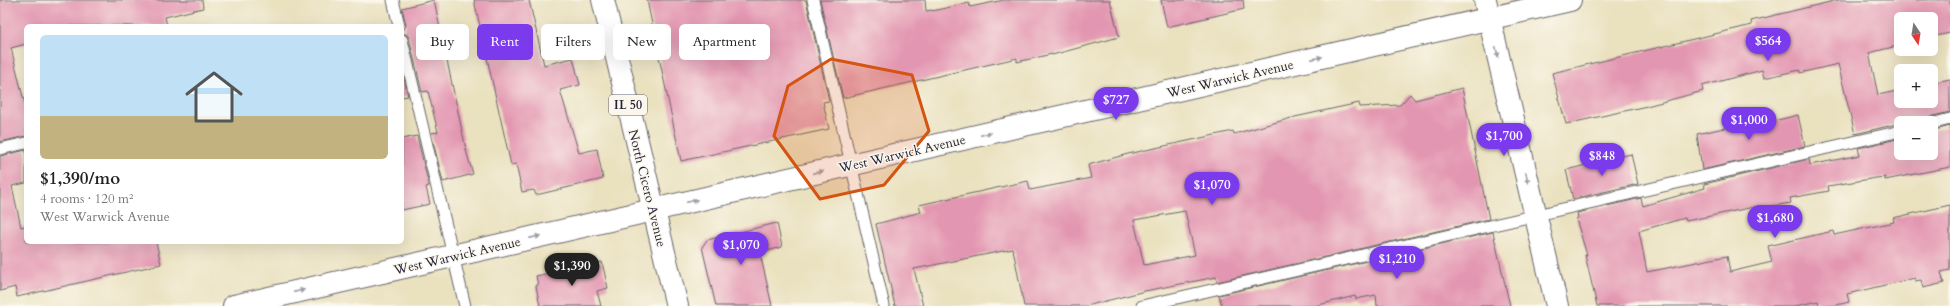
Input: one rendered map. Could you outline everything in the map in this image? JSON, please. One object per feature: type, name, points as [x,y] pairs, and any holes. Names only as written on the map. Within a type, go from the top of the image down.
[{"type":"street","name":"North Cicero Avenue","points":[[603,0],[677,306]]},
{"type":"street","name":"West Warwick Avenue","points":[[234,306],[851,165],[1487,9],[1570,0]]},
{"type":"street","points":[[1487,9],[1556,306]]},
{"type":"lane","points":[[393,0],[399,24]]},
{"type":"lane","points":[[813,0],[884,306]]},
{"type":"lane","points":[[404,57],[465,306]]},
{"type":"lane","points":[[1938,122],[1950,119]]},
{"type":"lane","points":[[1142,306],[1894,132]]},
{"type":"lane","points":[[0,149],[24,143]]},
{"type":"highlighted area","points":[[831,59],[912,75],[929,131],[884,185],[820,199],[774,136],[788,86]]},
{"type":"building","points":[[0,0],[202,0],[203,8],[165,17],[167,24],[24,24],[24,45],[11,48],[24,101],[24,136],[0,142]]},
{"type":"building","points":[[434,0],[439,24],[416,24],[416,60],[447,60],[467,154],[473,174],[443,182],[431,133],[438,132],[428,91],[422,92],[409,38],[404,34],[406,25],[402,8]]},
{"type":"building","points":[[474,0],[529,0],[541,52],[541,60],[543,60],[544,65],[565,60],[574,60],[580,85],[560,90],[579,153],[597,149],[603,179],[536,195],[534,190],[522,192],[516,164],[511,165],[487,60],[533,60],[533,24],[479,24]]},
{"type":"building","points":[[647,0],[806,0],[829,101],[823,102],[829,129],[681,161],[660,60],[671,60],[671,24],[652,24]]},
{"type":"building","points":[[820,0],[925,0],[926,11],[932,11],[969,3],[970,7],[1004,0],[1110,0],[1119,37],[1052,55],[1017,62],[1017,58],[843,98]]},
{"type":"building","points":[[1161,0],[1243,0],[1244,9],[1167,27]]},
{"type":"building","points":[[1838,0],[1950,0],[1950,33],[1938,36],[1938,12],[1894,12],[1894,47],[1869,53],[1878,95],[1894,92],[1894,108],[1938,108],[1938,82],[1950,79],[1950,112],[1933,116],[1894,116],[1894,125],[1855,134],[1838,64],[1800,73],[1800,70],[1764,78],[1762,70],[1702,86],[1703,91],[1647,106],[1566,124],[1552,73],[1752,25],[1751,21]]},
{"type":"building","points":[[404,79],[408,96],[404,97]]},
{"type":"building","points":[[1462,88],[1489,219],[1217,282],[1216,277],[1145,291],[1086,306],[1024,306],[1013,249],[914,269],[923,306],[895,306],[876,224],[921,212],[919,205],[1028,181],[1030,190],[1091,178],[1088,165],[1128,154],[1233,131],[1234,134],[1295,117],[1359,103],[1360,107],[1400,105],[1410,94],[1415,100]],"holes":[[[1185,211],[1195,255],[1144,265],[1134,220]]]},
{"type":"building","points":[[1798,115],[1805,146],[1702,170],[1697,134],[1765,119],[1766,123]]},
{"type":"building","points":[[1950,126],[1950,167],[1885,180],[1885,177],[1828,186],[1829,191],[1790,198],[1791,203],[1759,208],[1759,206],[1686,221],[1685,218],[1639,231],[1647,272],[1727,256],[1730,272],[1772,262],[1768,246],[1833,231],[1834,235],[1894,222],[1893,218],[1950,205],[1950,270],[1941,272],[1944,283],[1923,288],[1921,280],[1915,281],[1915,278],[1847,294],[1849,302],[1832,306],[1819,306],[1818,301],[1795,306],[1597,306],[1585,255],[1587,255],[1576,219],[1578,218],[1577,213],[1641,198],[1643,206],[1705,188],[1704,184],[1809,159],[1810,165],[1860,155],[1858,148],[1894,140],[1894,160],[1938,160],[1938,129]]},
{"type":"building","points":[[417,136],[429,186],[426,187],[430,204],[404,210],[404,139]]},
{"type":"building","points":[[24,150],[24,183],[12,186],[21,227],[24,226],[24,244],[156,244],[161,264],[17,297],[15,287],[0,291],[0,156]]},
{"type":"building","points":[[1631,154],[1638,184],[1573,199],[1566,170]]},
{"type":"building","points":[[777,223],[782,247],[760,253],[772,306],[716,306],[702,247],[707,240]]},
{"type":"building","points":[[1493,232],[1510,306],[1377,306],[1376,295],[1356,299],[1355,296],[1314,306],[1222,306],[1219,295]]},
{"type":"building","points":[[602,262],[608,288],[597,291],[601,306],[540,306],[536,286],[538,285],[536,276]]}]
